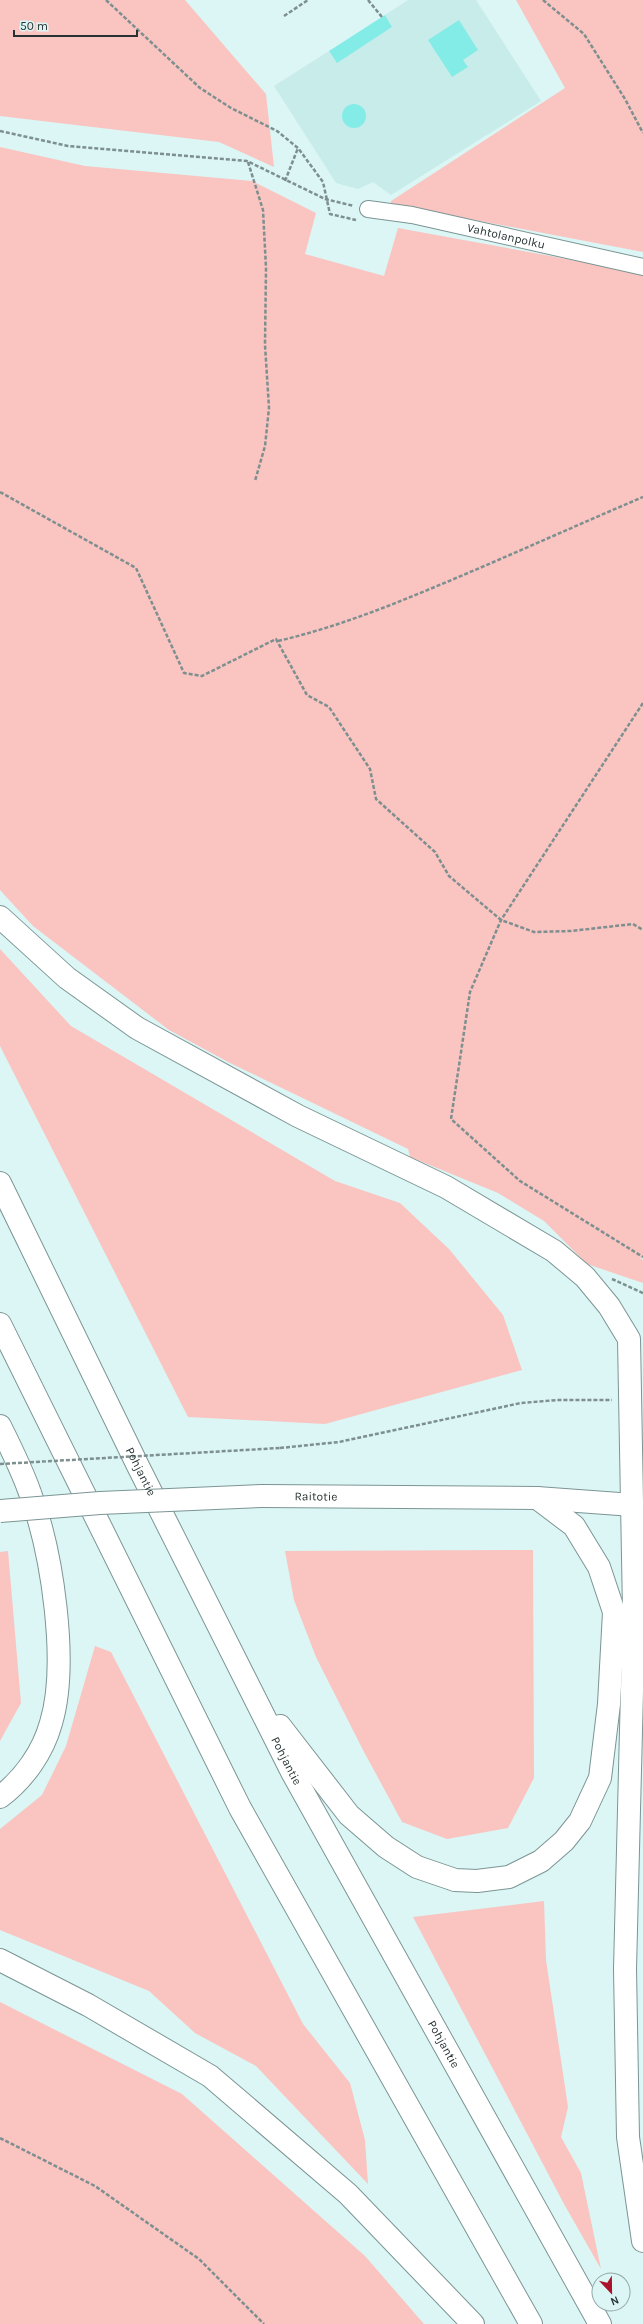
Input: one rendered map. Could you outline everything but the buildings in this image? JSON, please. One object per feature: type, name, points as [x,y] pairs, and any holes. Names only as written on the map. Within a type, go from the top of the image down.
[{"type":"main road","points":[[0,917],[68,978],[137,1028],[298,1116],[446,1187],[554,1251],[585,1277],[609,1306],[629,1339],[624,1405],[633,1505],[634,1611],[626,1961],[627,2073],[628,2137],[643,2240]]},
{"type":"main road","name":"Pohjantie","points":[[0,1183],[138,1466],[293,1774],[600,2324]]},
{"type":"main road","points":[[0,1324],[240,1808],[531,2324]]},
{"type":"main road","points":[[624,1405],[643,1449]]},
{"type":"main road","points":[[0,1426],[31,1493],[39,1520],[52,1587],[58,1660],[52,1723],[43,1745],[28,1768],[12,1788],[0,1797]]},
{"type":"main road","name":"Raitotie","points":[[0,1511],[100,1503],[262,1496],[537,1498],[633,1505]]},
{"type":"main road","points":[[243,1674],[314,1771],[349,1815],[386,1848],[417,1867],[455,1880],[477,1881],[509,1877],[541,1861],[564,1841],[580,1821],[600,1778],[609,1704],[614,1612],[599,1567],[574,1526],[537,1498]]},
{"type":"main road","points":[[634,1611],[643,1583]]},
{"type":"main road","points":[[0,1960],[88,2005],[210,2076],[348,2194],[473,2324]]},
{"type":"street","name":"Vahtolanpolku","points":[[368,209],[412,214],[643,268]]},
{"type":"path","points":[[106,0],[200,88],[231,108],[277,131],[298,148],[323,182],[325,199]]},
{"type":"path","points":[[284,16],[308,0]]},
{"type":"path","points":[[368,0],[382,17]]},
{"type":"path","points":[[543,0],[584,34],[625,99],[643,133]]},
{"type":"path","points":[[0,131],[68,146],[248,161],[285,181],[325,199],[368,209]]},
{"type":"path","points":[[285,181],[298,148]]},
{"type":"path","points":[[248,161],[263,210],[266,268],[265,344],[270,408],[265,446],[256,481]]},
{"type":"path","points":[[0,492],[136,568],[184,673],[202,676],[276,639],[278,641],[314,633],[386,607],[487,567],[643,497]]},
{"type":"path","points":[[278,641],[307,695],[329,708],[370,769],[376,799],[435,852],[449,876],[501,920],[534,932],[571,932],[633,924],[643,930]]},
{"type":"path","points":[[643,704],[501,920],[470,992],[451,1120],[520,1181],[643,1257]]},
{"type":"path","points":[[610,1278],[643,1293]]},
{"type":"path","points":[[0,1464],[280,1448],[340,1442],[521,1403],[558,1400],[624,1405]]},
{"type":"path","points":[[0,2138],[95,2186],[199,2258],[264,2324]]},
{"type":"shaded area","points":[[0,0],[185,0],[266,94],[274,167],[219,142],[0,116]]},
{"type":"shaded area","points":[[408,0],[476,0],[541,101],[391,195],[373,182],[358,189],[336,183],[274,86],[329,51],[337,62],[392,27],[385,15]]},
{"type":"shaded area","points":[[516,0],[643,0],[643,252],[391,204],[391,201],[565,88]]},
{"type":"shaded area","points":[[0,147],[85,166],[252,181],[316,213],[305,254],[384,276],[398,228],[643,273],[643,1258],[639,1257],[643,1260],[643,1283],[587,1264],[544,1221],[498,1193],[410,1157],[408,1149],[230,1063],[169,1030],[33,926],[0,890]]},
{"type":"shaded area","points":[[0,949],[71,1026],[335,1181],[400,1203],[449,1249],[503,1315],[522,1370],[325,1424],[188,1417],[0,1046]]},
{"type":"shaded area","points":[[533,1550],[534,1778],[508,1828],[447,1839],[402,1822],[363,1750],[316,1657],[294,1600],[285,1551]]},
{"type":"shaded area","points":[[8,1551],[21,1703],[0,1741],[0,1552]]},
{"type":"shaded area","points":[[95,1646],[111,1652],[303,2024],[350,2083],[365,2140],[368,2184],[256,2066],[195,2033],[149,1991],[0,1930],[0,1829],[42,1795],[66,1746]]},
{"type":"shaded area","points":[[544,1901],[546,1960],[568,2107],[561,2137],[581,2173],[601,2269],[564,2204],[413,1917]]},
{"type":"shaded area","points":[[0,2002],[182,2094],[365,2256],[424,2324],[0,2324]]}]
